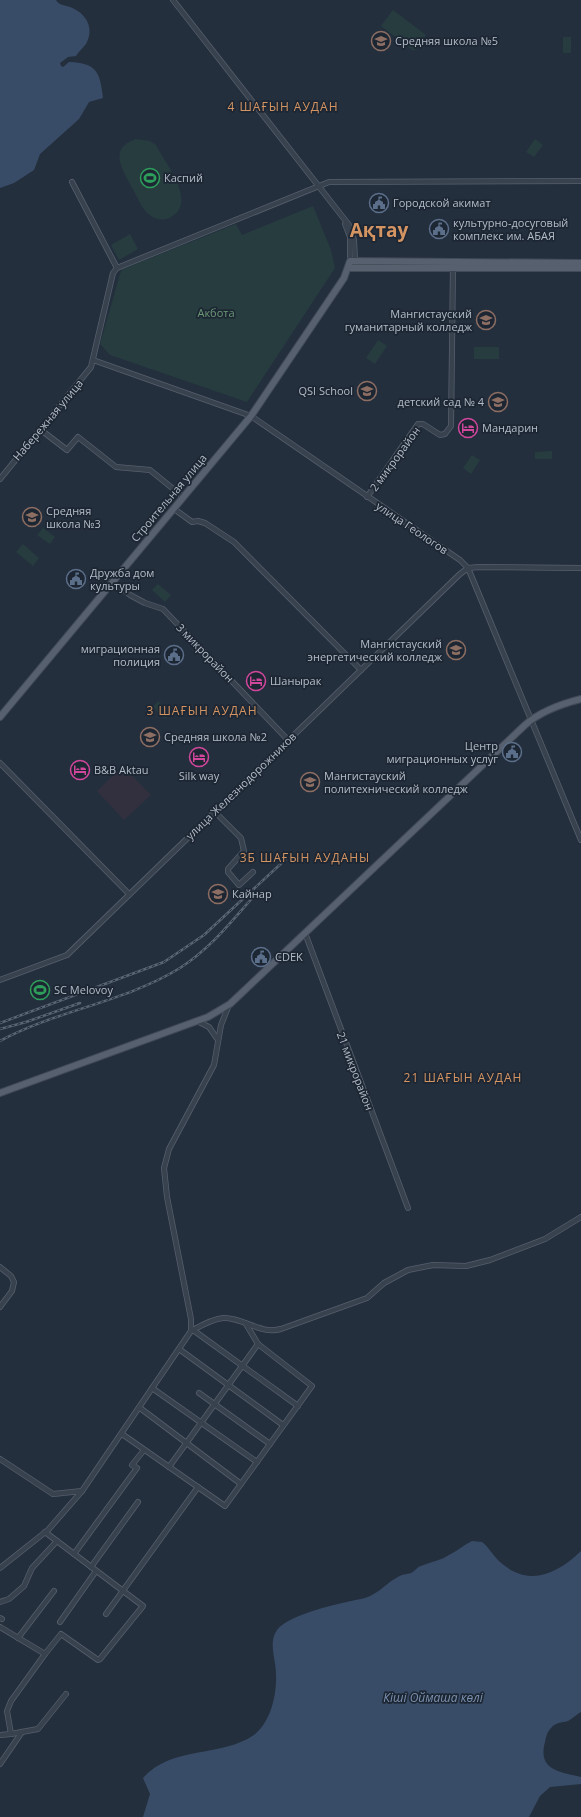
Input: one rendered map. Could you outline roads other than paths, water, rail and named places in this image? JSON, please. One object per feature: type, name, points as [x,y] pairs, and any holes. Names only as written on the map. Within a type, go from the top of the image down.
[{"type":"main road","points":[[352,265],[581,263]]},
{"type":"main road","name":"Строительная улица","points":[[0,717],[250,416],[341,283],[348,277],[352,265]]},
{"type":"main road","points":[[453,265],[581,268]]},
{"type":"main road","points":[[0,1093],[197,1021],[230,1004],[532,719],[562,704],[581,699]]},
{"type":"street","points":[[173,0],[350,228],[354,240],[352,265]]},
{"type":"street","points":[[72,182],[117,268],[329,182],[581,181]]},
{"type":"street","name":"2 микрорайон","points":[[367,497],[418,424],[423,424],[440,435],[445,434],[451,426],[453,265]]},
{"type":"street","name":"Набережная улица","points":[[0,479],[87,374],[93,360],[113,273],[117,268]]},
{"type":"street","name":"улица Геологов","points":[[93,360],[250,416],[460,560],[468,568],[581,840]]},
{"type":"street","points":[[41,430],[67,450],[78,438],[116,467],[150,470],[182,496]]},
{"type":"street","points":[[173,508],[192,522],[198,521],[205,523],[234,542],[361,670]]},
{"type":"street","points":[[468,568],[581,568]]},
{"type":"street","name":"улица Железнодорожников","points":[[0,980],[66,955],[214,810],[468,568]]},
{"type":"street","name":"3 микрорайон","points":[[112,581],[130,595],[145,603],[163,609],[288,740]]},
{"type":"street","points":[[0,763],[129,894]]},
{"type":"street","points":[[214,810],[241,838],[244,851],[228,869],[228,872],[239,885],[253,872]]},
{"type":"street","name":"21 микрорайон","points":[[305,933],[408,1208]]},
{"type":"street","points":[[230,1004],[222,1018],[216,1056],[212,1069],[169,1150],[164,1168],[167,1197],[192,1330],[298,1406]]},
{"type":"street","points":[[197,1021],[209,1027],[218,1040]]},
{"type":"street","points":[[0,1568],[45,1532],[65,1512],[82,1491],[192,1330],[222,1318],[236,1320],[269,1331],[281,1330],[367,1298],[384,1283],[408,1270],[433,1265],[466,1266],[490,1260],[545,1239],[581,1217]]},
{"type":"street","points":[[0,1267],[11,1276],[14,1282],[12,1291],[0,1307]]},
{"type":"street","points":[[122,1434],[225,1506],[312,1386],[258,1344],[246,1324]]},
{"type":"street","points":[[169,1467],[258,1344]]},
{"type":"street","points":[[179,1348],[283,1425]]},
{"type":"street","points":[[152,1388],[257,1462]]},
{"type":"street","points":[[199,1393],[270,1444]]},
{"type":"street","points":[[140,1408],[241,1484]]},
{"type":"street","points":[[74,1554],[137,1468],[132,1465],[144,1450]]},
{"type":"street","points":[[0,1459],[53,1494],[82,1491]]},
{"type":"street","points":[[106,1614],[198,1487]]},
{"type":"street","points":[[91,1567],[138,1502]]},
{"type":"street","points":[[11,1734],[6,1711],[11,1701],[61,1634],[98,1660],[143,1606],[45,1532]]},
{"type":"street","points":[[0,1602],[9,1599],[24,1586],[32,1568],[57,1541]]},
{"type":"street","points":[[60,1622],[96,1571]]},
{"type":"street","points":[[18,1638],[54,1591]]},
{"type":"street","points":[[0,1628],[45,1654]]},
{"type":"street","points":[[0,1735],[38,1729],[66,1694]]},
{"type":"street","points":[[0,1764],[22,1732]]},
{"type":"water","points":[[0,0],[56,0],[60,4],[81,13],[89,27],[89,38],[76,56],[68,57],[60,63],[63,67],[69,62],[86,64],[91,67],[98,75],[103,98],[89,102],[79,119],[40,154],[34,170],[14,183],[0,188]]},
{"type":"water","name":"Кіші Оймаша көлi","points":[[472,1541],[482,1542],[500,1562],[511,1570],[532,1576],[542,1575],[562,1566],[581,1551],[581,1712],[568,1721],[557,1724],[551,1728],[546,1736],[543,1752],[544,1759],[552,1768],[566,1774],[581,1777],[581,1784],[550,1787],[540,1796],[529,1817],[143,1817],[150,1794],[143,1778],[155,1768],[182,1756],[227,1747],[241,1742],[254,1735],[265,1723],[272,1707],[276,1682],[273,1640],[277,1630],[283,1624],[316,1610],[372,1595],[402,1575],[411,1573],[420,1567],[446,1557]]},
{"type":"railway","points":[[0,1023],[164,962],[204,935],[286,859]]},
{"type":"railway","points":[[0,1041],[44,1021],[114,998],[159,980],[191,961],[211,944],[254,896]]},
{"type":"railway","points":[[0,1029],[26,1022],[80,1003]]},
{"type":"place","name":"Средняя школа №5","points":[[381,41]]},
{"type":"place","name":"Каспий","points":[[150,178]]},
{"type":"place","name":"Городской акимат","points":[[379,203]]},
{"type":"place","name":"культурно-досуговый комплекс им. АБАЯ","points":[[439,229]]},
{"type":"place","name":"Мангистауский гуманитарный колледж","points":[[486,320]]},
{"type":"place","name":"QSI School","points":[[367,391]]},
{"type":"place","name":"детский сад № 4","points":[[498,402]]},
{"type":"place","name":"Мандарин","points":[[468,428]]},
{"type":"place","name":"Средняя школа №3","points":[[32,517]]},
{"type":"place","name":"Дружба дом культуры","points":[[76,579]]},
{"type":"place","name":"Мангистауский энергетический колледж","points":[[456,650]]},
{"type":"place","name":"миграционная полиция","points":[[174,655]]},
{"type":"place","name":"Шанырак","points":[[256,681]]},
{"type":"place","name":"Средняя школа №2","points":[[150,737]]},
{"type":"place","name":"Центр миграционных услуг","points":[[512,752]]},
{"type":"place","name":"Silk way","points":[[199,757]]},
{"type":"place","name":"B&B Aktau","points":[[80,770]]},
{"type":"place","name":"Мангистауский политехнический колледж","points":[[310,782]]},
{"type":"place","name":"Кайнар","points":[[218,894]]},
{"type":"place","name":"CDEK","points":[[261,957]]},
{"type":"place","name":"SC Melovoy","points":[[40,990]]},
{"type":"district","name":"4 ШАҒЫН АУДАН","points":[[283,107]]},
{"type":"district","name":"Ақтау","points":[[379,230]]},
{"type":"district","name":"3 ШАҒЫН АУДАН","points":[[202,711]]},
{"type":"district","name":"3Б ШАҒЫН АУДАНЫ","points":[[305,858]]},
{"type":"district","name":"21 ШАҒЫН АУДАН","points":[[463,1078]]},
{"type":"park label","name":"Акбота","points":[[216,313]]}]
